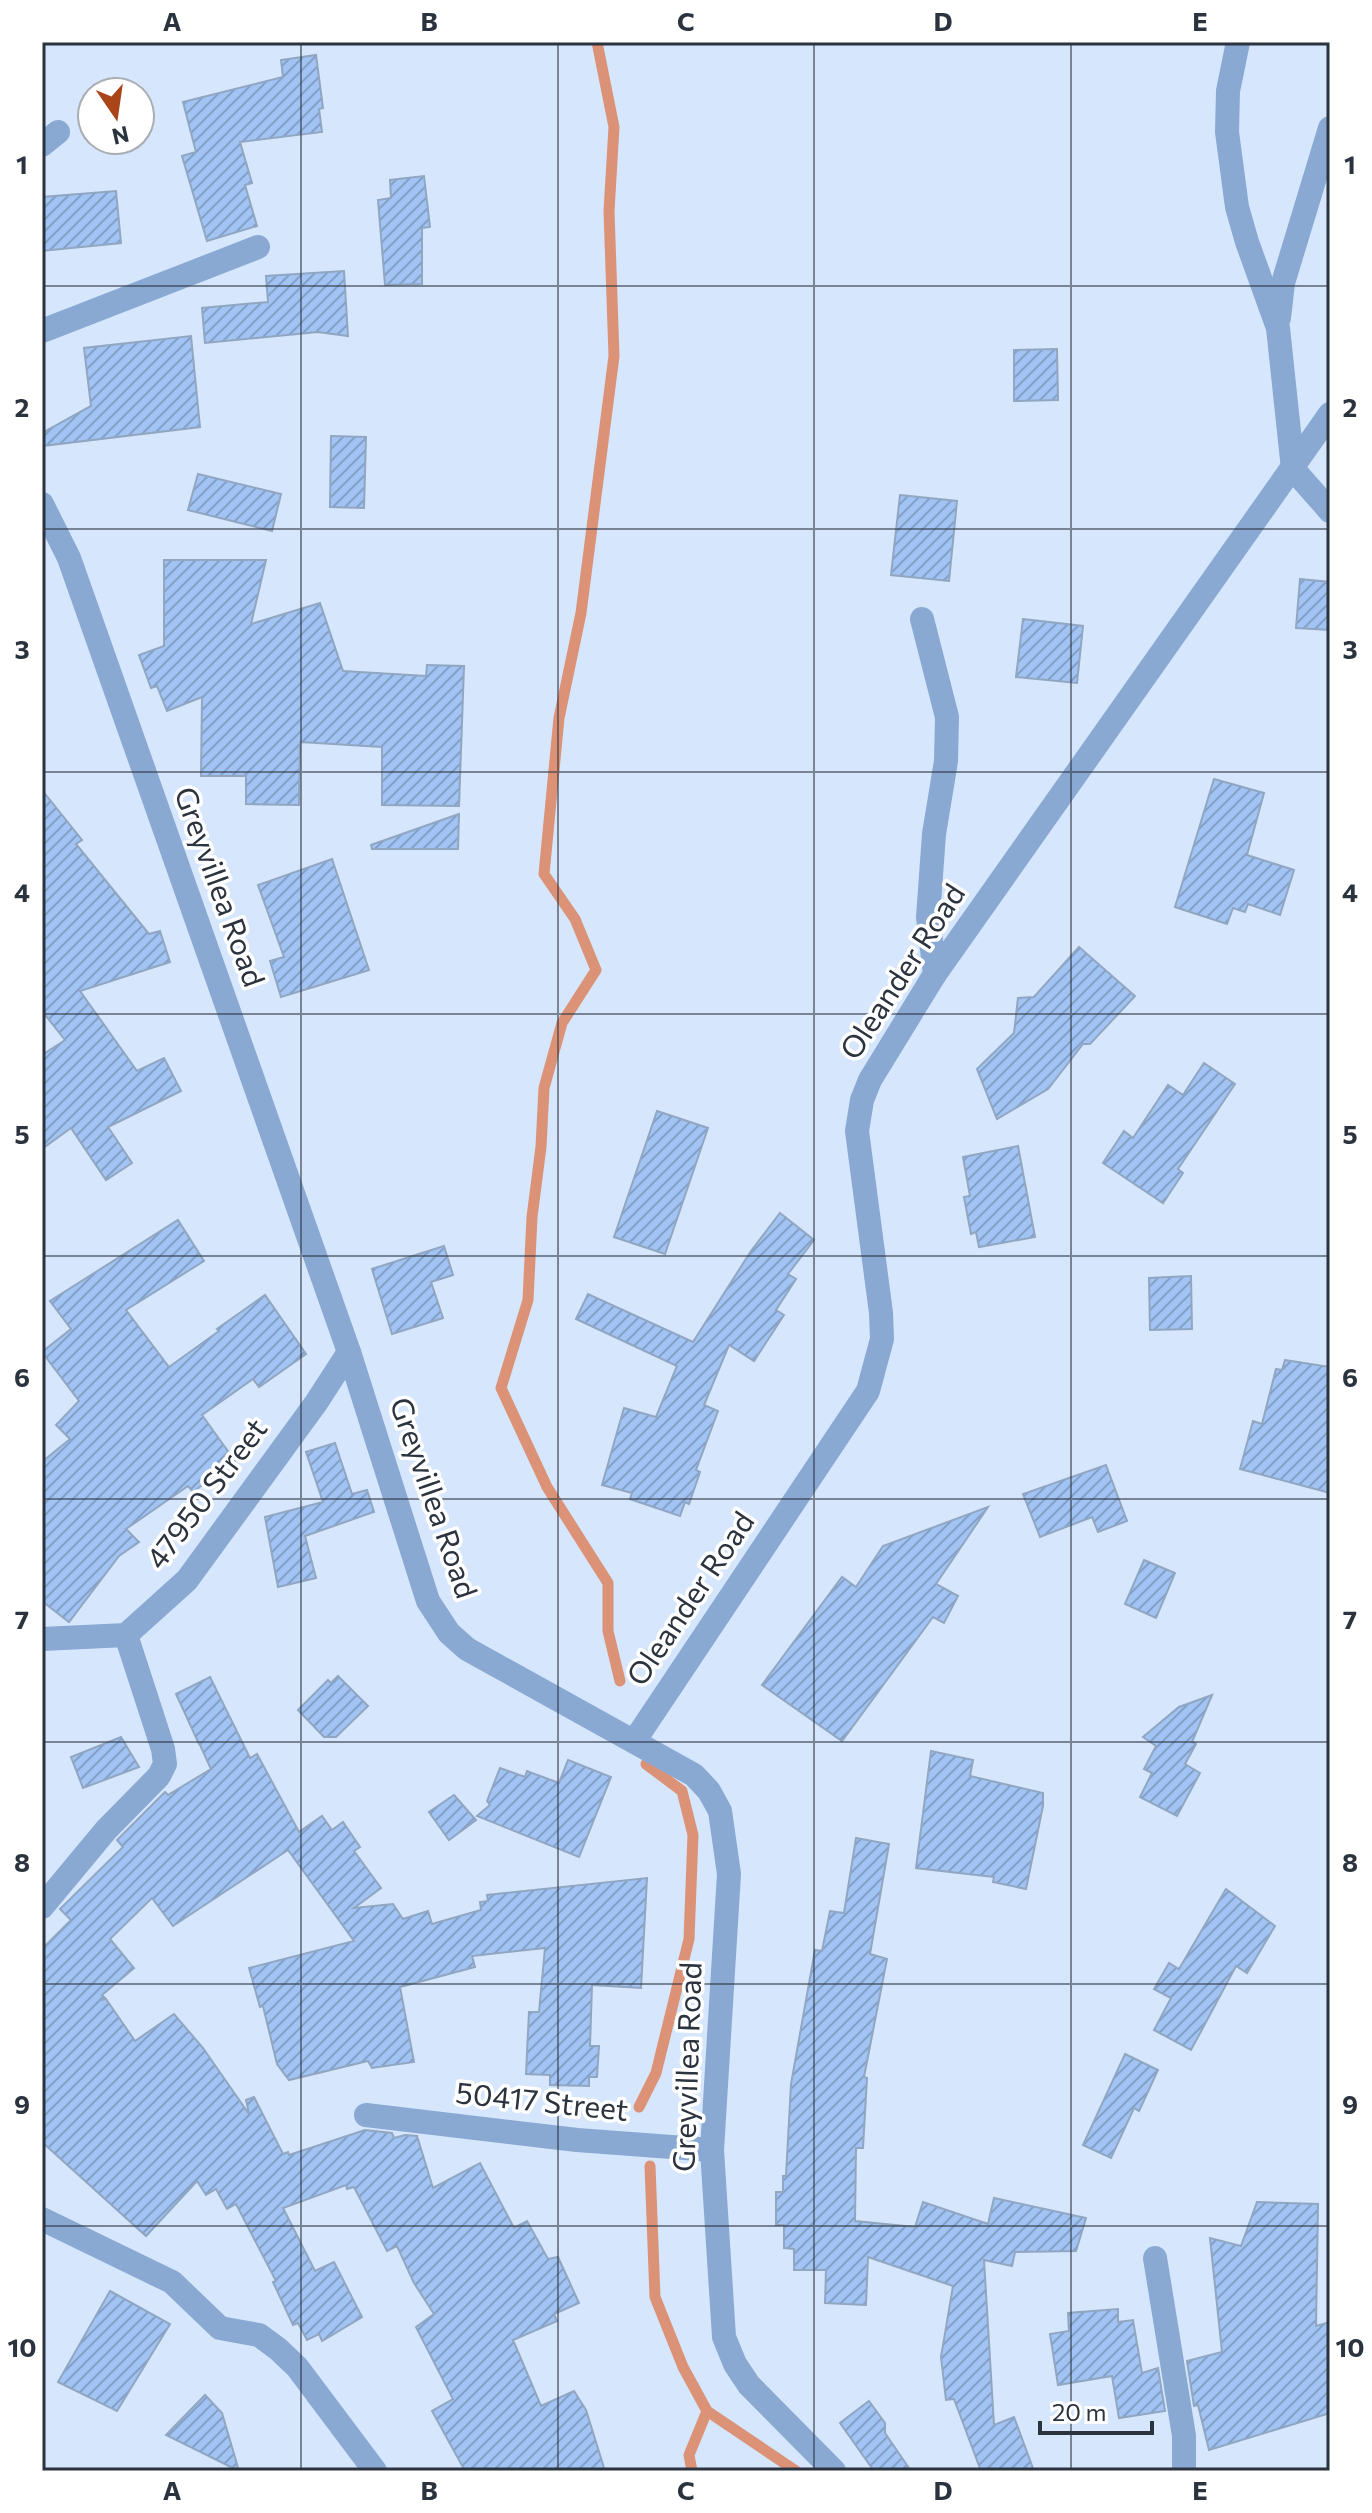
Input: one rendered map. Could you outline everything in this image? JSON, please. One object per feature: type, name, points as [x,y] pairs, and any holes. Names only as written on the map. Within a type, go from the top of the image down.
[{"type":"street","points":[[1238,42],[1228,91],[1230,159],[1237,207],[1278,328]]},
{"type":"street","points":[[1330,128],[1283,283],[1278,328],[1293,469],[1330,511]]},
{"type":"street","points":[[42,331],[258,247]]},
{"type":"street","name":"Oleander Road","points":[[635,1740],[868,1391],[882,1339],[857,1131],[862,1100],[870,1080],[935,974],[1330,414]]},
{"type":"street","name":"Greyvillea Road","points":[[42,504],[69,558],[349,1352],[428,1601],[449,1633],[487,1661],[694,1775],[709,1791],[720,1811],[729,1874],[712,2150],[724,2337],[735,2364],[749,2385],[834,2471]]},
{"type":"street","points":[[922,619],[947,717],[946,761],[934,834],[928,917],[935,974]]},
{"type":"street","name":"47950 Street","points":[[126,1635],[187,1580],[316,1403],[349,1352]]},
{"type":"street","points":[[42,1639],[126,1635],[163,1749],[165,1764],[159,1776],[97,1840],[42,1907]]},
{"type":"street","name":"50417 Street","points":[[366,2115],[577,2140],[712,2150]]},
{"type":"street","points":[[42,2219],[172,2282],[220,2328],[259,2335],[278,2349],[297,2367],[375,2471]]},
{"type":"street","points":[[1155,2258],[1184,2436],[1184,2471]]},
{"type":"building","points":[[316,55],[323,108],[319,109],[322,132],[240,142],[252,183],[245,185],[257,226],[207,241],[182,156],[196,152],[183,102],[283,77],[281,60]]},
{"type":"building","points":[[424,176],[430,227],[422,228],[422,284],[385,285],[378,200],[391,198],[390,180]]},
{"type":"building","points":[[116,191],[121,243],[42,251],[42,197]]},
{"type":"building","points":[[344,271],[348,336],[318,332],[205,343],[202,308],[268,302],[266,276]]},
{"type":"building","points":[[191,336],[200,427],[42,446],[42,433],[91,406],[84,348]]},
{"type":"building","points":[[1057,349],[1058,400],[1014,401],[1014,350]]},
{"type":"building","points":[[331,436],[366,437],[364,508],[330,507]]},
{"type":"building","points":[[198,474],[281,494],[272,531],[188,510]]},
{"type":"building","points":[[900,495],[957,501],[949,581],[891,575]]},
{"type":"building","points":[[164,560],[266,560],[251,624],[320,603],[343,671],[426,676],[427,665],[464,666],[459,806],[382,805],[382,747],[300,742],[299,805],[246,804],[246,776],[201,776],[202,697],[167,711],[157,686],[151,688],[139,655],[164,646]]},
{"type":"building","points":[[1300,579],[1330,582],[1330,630],[1296,628]]},
{"type":"building","points":[[1023,619],[1083,626],[1077,683],[1016,677]]},
{"type":"building","points":[[1214,779],[1264,793],[1247,855],[1294,870],[1280,915],[1248,904],[1245,912],[1233,908],[1227,924],[1175,907]]},
{"type":"building","points":[[42,790],[82,840],[76,844],[149,934],[160,931],[170,962],[80,991],[137,1071],[164,1058],[181,1091],[108,1127],[132,1163],[106,1180],[71,1128],[42,1149],[42,1055],[65,1040],[42,1011]]},
{"type":"building","points":[[459,814],[458,849],[372,849],[371,845]]},
{"type":"building","points":[[332,859],[369,970],[281,997],[270,961],[284,957],[258,885]]},
{"type":"building","points":[[1079,947],[1135,996],[1090,1044],[1083,1044],[1048,1089],[997,1119],[977,1069],[1014,1033],[1018,998],[1034,997]]},
{"type":"building","points":[[1204,1063],[1235,1084],[1178,1169],[1183,1173],[1163,1203],[1103,1163],[1124,1131],[1133,1138],[1168,1085],[1183,1095]]},
{"type":"building","points":[[657,1111],[708,1128],[665,1254],[614,1237]]},
{"type":"building","points":[[1018,1146],[1035,1237],[979,1247],[976,1232],[971,1234],[964,1197],[970,1196],[963,1157]]},
{"type":"building","points":[[780,1213],[814,1240],[788,1274],[796,1279],[776,1310],[784,1315],[754,1361],[729,1345],[704,1405],[718,1411],[696,1470],[700,1472],[689,1504],[685,1502],[680,1516],[630,1499],[632,1493],[602,1485],[624,1408],[656,1417],[677,1366],[576,1319],[588,1294],[693,1342],[751,1251]]},
{"type":"building","points":[[178,1220],[204,1261],[126,1310],[169,1367],[265,1295],[306,1354],[259,1387],[253,1379],[202,1415],[235,1461],[193,1492],[188,1486],[126,1529],[139,1542],[119,1556],[69,1622],[42,1601],[42,1462],[70,1439],[56,1425],[79,1401],[42,1352],[71,1329],[50,1301]]},
{"type":"building","points":[[444,1246],[453,1275],[431,1282],[443,1318],[392,1334],[372,1269]]},
{"type":"building","points":[[1191,1276],[1192,1329],[1150,1330],[1149,1278]]},
{"type":"building","points":[[1285,1360],[1330,1367],[1330,1493],[1240,1469],[1253,1421],[1262,1424],[1276,1369],[1282,1370]]},
{"type":"building","points":[[335,1443],[352,1494],[367,1490],[374,1512],[305,1536],[316,1578],[278,1587],[265,1517],[323,1502],[306,1452]]},
{"type":"building","points":[[1106,1465],[1127,1521],[1098,1532],[1092,1517],[1040,1537],[1023,1494]]},
{"type":"building","points":[[988,1507],[936,1584],[958,1596],[944,1623],[933,1617],[842,1741],[762,1685],[842,1577],[856,1587],[883,1546]]},
{"type":"building","points":[[1144,1560],[1175,1573],[1156,1618],[1125,1604]]},
{"type":"building","points":[[338,1676],[368,1706],[336,1737],[324,1737],[298,1710],[328,1680],[331,1683]]},
{"type":"building","points":[[210,1677],[250,1758],[257,1754],[299,1832],[322,1816],[332,1830],[343,1822],[360,1847],[354,1851],[381,1888],[354,1908],[393,1904],[403,1919],[428,1911],[432,1924],[481,1910],[480,1902],[488,1901],[487,1895],[647,1878],[641,1988],[592,1985],[590,2046],[599,2046],[597,2077],[589,2077],[589,2086],[550,2085],[550,2075],[526,2074],[529,2012],[539,2012],[545,1948],[472,1956],[475,1967],[400,1987],[414,2062],[372,2068],[368,2061],[289,2080],[277,2064],[263,2006],[260,2007],[249,1968],[354,1941],[288,1850],[173,1926],[152,1898],[110,1939],[134,1968],[102,1995],[105,1998],[101,2000],[106,1999],[135,2041],[174,2014],[203,2048],[249,2114],[246,2100],[254,2097],[283,2154],[288,2152],[289,2155],[365,2130],[392,2133],[394,2138],[417,2136],[433,2188],[480,2163],[514,2228],[527,2221],[548,2259],[558,2257],[579,2303],[554,2314],[557,2321],[513,2340],[541,2406],[574,2391],[586,2410],[605,2471],[465,2471],[432,2411],[453,2399],[416,2327],[434,2314],[414,2283],[397,2246],[387,2251],[354,2187],[347,2189],[346,2185],[283,2208],[315,2271],[334,2262],[362,2317],[322,2341],[319,2334],[307,2340],[298,2323],[293,2325],[273,2282],[276,2281],[236,2204],[227,2209],[216,2189],[206,2195],[197,2181],[146,2236],[42,2142],[42,1949],[71,1920],[60,1909],[123,1847],[117,1840],[165,1792],[168,1795],[211,1769],[200,1745],[202,1743],[199,1744],[176,1694]]},
{"type":"building","points":[[1212,1695],[1192,1742],[1196,1744],[1185,1764],[1200,1773],[1177,1816],[1140,1797],[1152,1773],[1144,1769],[1156,1746],[1143,1737],[1179,1707]]},
{"type":"building","points":[[121,1737],[139,1767],[83,1788],[71,1757]]},
{"type":"building","points":[[931,1751],[973,1760],[970,1776],[1043,1793],[1026,1889],[993,1882],[994,1877],[916,1868]]},
{"type":"building","points":[[568,1760],[611,1777],[579,1857],[477,1816],[490,1805],[487,1801],[500,1768],[525,1777],[527,1771],[559,1783]]},
{"type":"building","points":[[454,1795],[476,1820],[449,1840],[429,1812]]},
{"type":"building","points":[[856,1838],[889,1844],[870,1954],[887,1959],[864,2077],[867,2078],[863,2148],[856,2148],[855,2221],[915,2227],[923,2202],[988,2224],[994,2198],[1086,2218],[1076,2251],[1015,2252],[1012,2266],[984,2260],[994,2425],[1014,2417],[1034,2471],[981,2471],[954,2399],[946,2400],[941,2357],[953,2286],[868,2257],[866,2305],[825,2303],[826,2270],[794,2270],[794,2249],[784,2248],[784,2225],[776,2225],[776,2192],[783,2192],[783,2176],[786,2176],[791,2084],[815,1950],[822,1951],[830,1911],[844,1913]]},
{"type":"building","points":[[1226,1889],[1275,1926],[1247,1973],[1236,1966],[1191,2050],[1154,2030],[1171,1998],[1154,1989],[1169,1963],[1179,1969]]},
{"type":"building","points":[[1125,2054],[1158,2070],[1139,2111],[1134,2108],[1111,2158],[1083,2145]]},
{"type":"building","points":[[1257,2202],[1318,2204],[1316,2326],[1330,2322],[1330,2413],[1209,2450],[1198,2405],[1194,2406],[1187,2361],[1222,2352],[1210,2238],[1241,2246]]},
{"type":"building","points":[[110,2291],[170,2324],[117,2411],[58,2382]]},
{"type":"building","points":[[1118,2309],[1118,2322],[1133,2320],[1142,2373],[1158,2368],[1165,2411],[1119,2418],[1112,2376],[1058,2385],[1050,2334],[1069,2331],[1068,2313]]},
{"type":"building","points":[[205,2395],[222,2413],[239,2471],[166,2435]]},
{"type":"building","points":[[869,2401],[885,2423],[885,2433],[911,2471],[874,2471],[840,2423]]},
{"type":"waterway","points":[[597,42],[614,127],[609,211],[614,356],[581,613],[559,718],[544,874],[575,919],[596,970],[562,1023],[544,1088],[528,1300],[501,1388],[547,1487],[608,1583],[608,1631],[620,1681]]},
{"type":"waterway","points":[[639,2107],[656,2073],[689,1939],[693,1835],[682,1791],[646,1764]]},
{"type":"waterway","points":[[650,2166],[655,2297],[683,2367],[707,2411],[796,2471]]},
{"type":"waterway","points":[[692,2471],[689,2455],[707,2411]]}]
